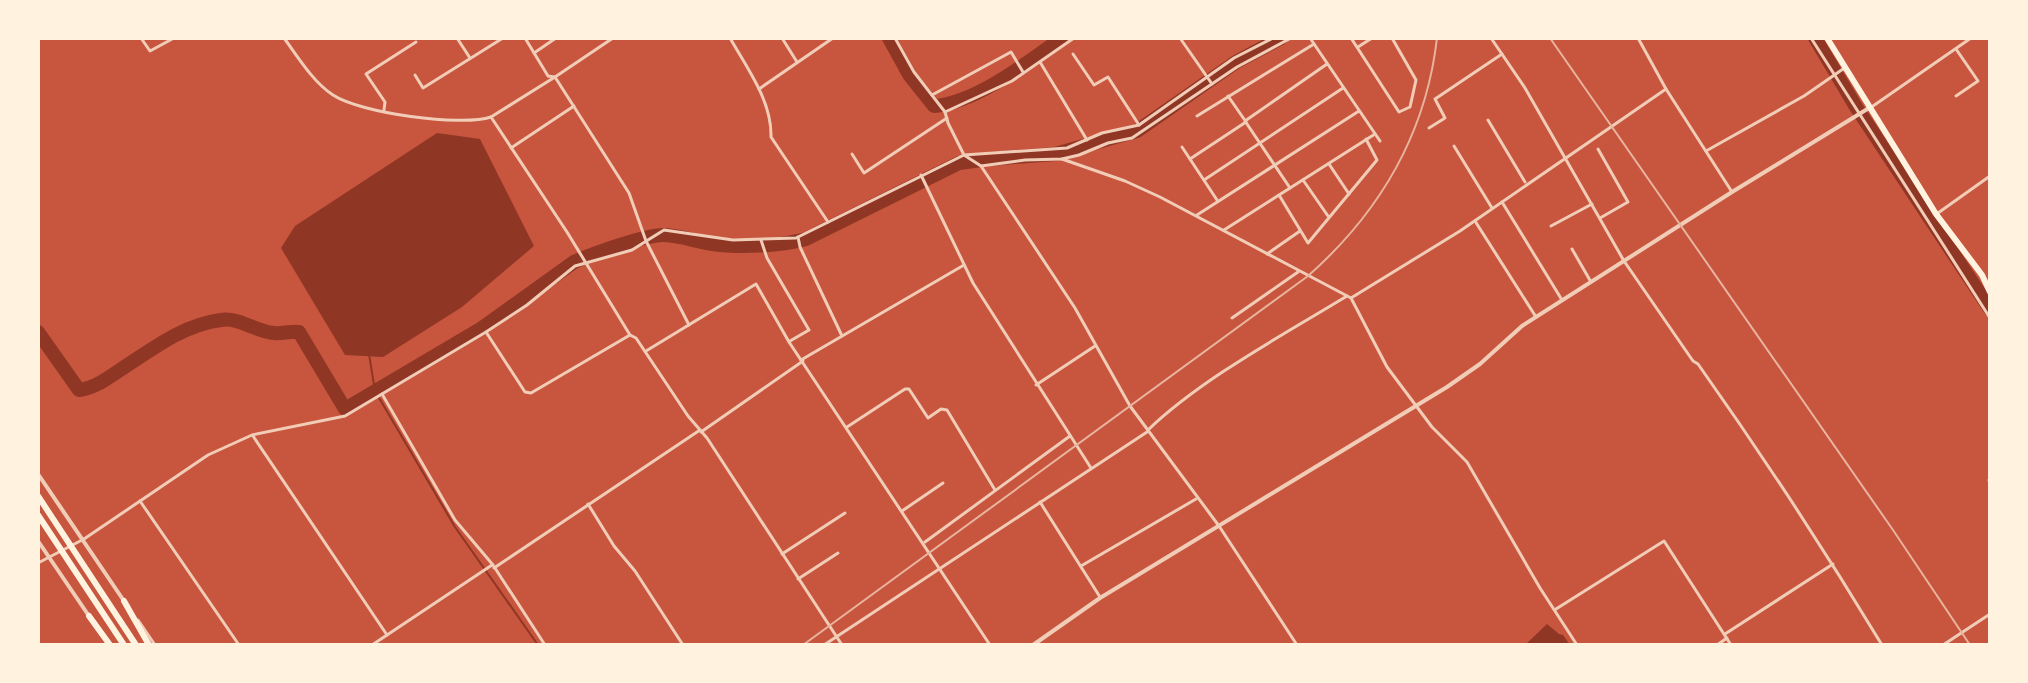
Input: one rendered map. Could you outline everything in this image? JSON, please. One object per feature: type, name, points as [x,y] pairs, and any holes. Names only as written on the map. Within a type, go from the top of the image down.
[{"type":"highway","points":[[1827,41],[1838,71],[1863,112],[1982,275],[1990,292]]},
{"type":"highway","points":[[38,496],[136,645]]},
{"type":"highway","points":[[38,515],[124,645]]},
{"type":"highway","points":[[124,601],[149,645]]},
{"type":"highway","points":[[89,616],[108,645]]},
{"type":"street","points":[[141,38],[150,51],[174,38]]},
{"type":"street","points":[[284,38],[310,73],[333,95],[384,110],[441,120],[480,121],[491,117],[613,38]]},
{"type":"street","points":[[457,38],[470,58]]},
{"type":"street","points":[[415,75],[423,88],[503,38]]},
{"type":"street","points":[[525,38],[548,76],[555,77],[629,193],[646,241],[689,325]]},
{"type":"street","points":[[534,53],[556,38]]},
{"type":"street","points":[[730,38],[759,89],[771,121],[771,137],[828,222]]},
{"type":"street","points":[[782,38],[797,62]]},
{"type":"street","points":[[895,38],[914,72],[945,112],[964,155],[981,166],[1075,308],[1147,431],[1219,526],[1297,645]]},
{"type":"street","points":[[945,112],[1012,81],[1074,38]]},
{"type":"street","points":[[1180,38],[1212,84]]},
{"type":"street","points":[[38,563],[84,539],[208,455],[252,435],[345,416],[486,332],[527,305],[575,266],[632,250],[664,230],[710,239],[798,237],[964,155],[1054,150],[1139,125],[1234,58],[1273,38]]},
{"type":"street","points":[[981,166],[1062,159],[1141,135],[1237,67],[1291,38]]},
{"type":"street","points":[[1310,38],[1380,141]]},
{"type":"street","points":[[1351,38],[1399,112],[1403,112],[1410,107],[1416,80],[1392,38]]},
{"type":"street","points":[[1357,47],[1372,38]]},
{"type":"street","points":[[1491,38],[1525,88],[1624,261],[1775,473],[1834,563],[1882,645]]},
{"type":"street","points":[[1638,38],[1666,89],[1732,192]]},
{"type":"street","points":[[1811,38],[1838,71],[1990,318]]},
{"type":"street","points":[[1033,645],[1100,598],[1480,364],[1522,326],[1863,112],[1971,38]]},
{"type":"street","points":[[759,89],[831,39]]},
{"type":"street","points":[[1818,48],[1827,41]]},
{"type":"street","points":[[384,110],[385,102],[366,74],[416,42]]},
{"type":"street","points":[[1197,116],[1314,44]]},
{"type":"street","points":[[1956,49],[1978,81],[1956,96]]},
{"type":"street","points":[[932,95],[1011,52],[1024,73]]},
{"type":"street","points":[[1073,54],[1094,85],[1108,77],[1139,125]]},
{"type":"street","points":[[1429,128],[1445,118],[1435,99],[1502,54]]},
{"type":"street","points":[[1040,62],[1087,140]]},
{"type":"street","points":[[1190,159],[1327,64]]},
{"type":"street","points":[[1706,151],[1804,96],[1838,71]]},
{"type":"street","points":[[1204,180],[1343,88]]},
{"type":"street","points":[[824,645],[1147,431],[1237,364],[1475,221],[1666,89]]},
{"type":"street","points":[[1228,96],[1290,188]]},
{"type":"street","points":[[511,148],[574,106]]},
{"type":"street","points":[[1196,216],[1359,111]]},
{"type":"street","points":[[491,117],[630,335],[646,351],[701,431],[842,645]]},
{"type":"street","points":[[852,154],[864,173],[947,118]]},
{"type":"street","points":[[1488,120],[1526,183]]},
{"type":"street","points":[[1224,230],[1375,134]]},
{"type":"street","points":[[1279,195],[1308,243],[1377,160],[1366,139]]},
{"type":"street","points":[[1454,146],[1492,209]]},
{"type":"street","points":[[1182,147],[1218,201]]},
{"type":"street","points":[[1598,149],[1628,202],[1600,218]]},
{"type":"street","points":[[1062,159],[1125,181],[1349,297],[1387,367],[1415,406],[1467,462],[1577,645]]},
{"type":"street","points":[[1329,164],[1349,194]]},
{"type":"street","points":[[921,175],[964,265],[1036,385],[1091,468]]},
{"type":"street","points":[[1936,214],[1990,176]]},
{"type":"street","points":[[1303,180],[1329,217]]},
{"type":"street","points":[[1502,202],[1562,300]]},
{"type":"street","points":[[1551,226],[1592,204]]},
{"type":"street","points":[[1475,221],[1536,317]]},
{"type":"street","points":[[1266,254],[1300,231]]},
{"type":"street","points":[[798,237],[842,336]]},
{"type":"street","points":[[761,240],[767,258],[809,330],[789,342]]},
{"type":"street","points":[[1572,249],[1591,282]]},
{"type":"street","points":[[372,645],[701,431],[802,360],[964,265]]},
{"type":"street","points":[[1232,318],[1298,271]]},
{"type":"street","points":[[646,351],[756,284],[789,342],[990,645]]},
{"type":"street","points":[[486,332],[525,392],[531,393],[630,335]]},
{"type":"street","points":[[1036,385],[1095,346]]},
{"type":"street","points":[[847,427],[909,389],[928,418],[941,409],[947,410],[995,490]]},
{"type":"street","points":[[382,394],[455,520],[493,566],[545,645]]},
{"type":"street","points":[[252,435],[387,635]]},
{"type":"street","points":[[923,543],[1070,436]]},
{"type":"street","points":[[38,474],[155,645]]},
{"type":"street","points":[[902,511],[943,483]]},
{"type":"street","points":[[1081,566],[1196,499]]},
{"type":"street","points":[[140,501],[239,645]]},
{"type":"street","points":[[1040,502],[1100,598]]},
{"type":"street","points":[[588,504],[683,645]]},
{"type":"street","points":[[782,554],[845,513]]},
{"type":"street","points":[[38,541],[89,616]]},
{"type":"street","points":[[1556,609],[1664,541],[1731,645]]},
{"type":"street","points":[[798,579],[838,553]]},
{"type":"street","points":[[1717,645],[1834,563]]},
{"type":"street","points":[[1943,645],[1990,614]]},
{"type":"shaded area","points":[[437,133],[480,139],[534,246],[462,307],[383,357],[345,355],[281,248],[295,226]]},
{"type":"shaded area","points":[[1547,624],[1563,635],[1570,645],[1525,645]]},
{"type":"waterway","points":[[889,38],[910,76],[934,106],[984,89],[1062,38]]},
{"type":"waterway","points":[[38,332],[79,390],[102,382],[169,338],[207,323],[228,320],[267,332],[299,332],[345,409],[482,328],[574,262],[632,241],[663,235],[735,246],[772,245],[806,239],[959,163],[1055,154],[1137,131],[1236,62],[1281,38]]},
{"type":"waterway","points":[[1815,38],[1856,107],[1990,309]]},
{"type":"waterway","points":[[369,354],[375,391],[455,527],[538,645]]},
{"type":"railway","points":[[803,645],[1308,276],[1357,226],[1395,169],[1422,107],[1437,38]]},
{"type":"railway","points":[[1550,38],[1970,645]]}]
